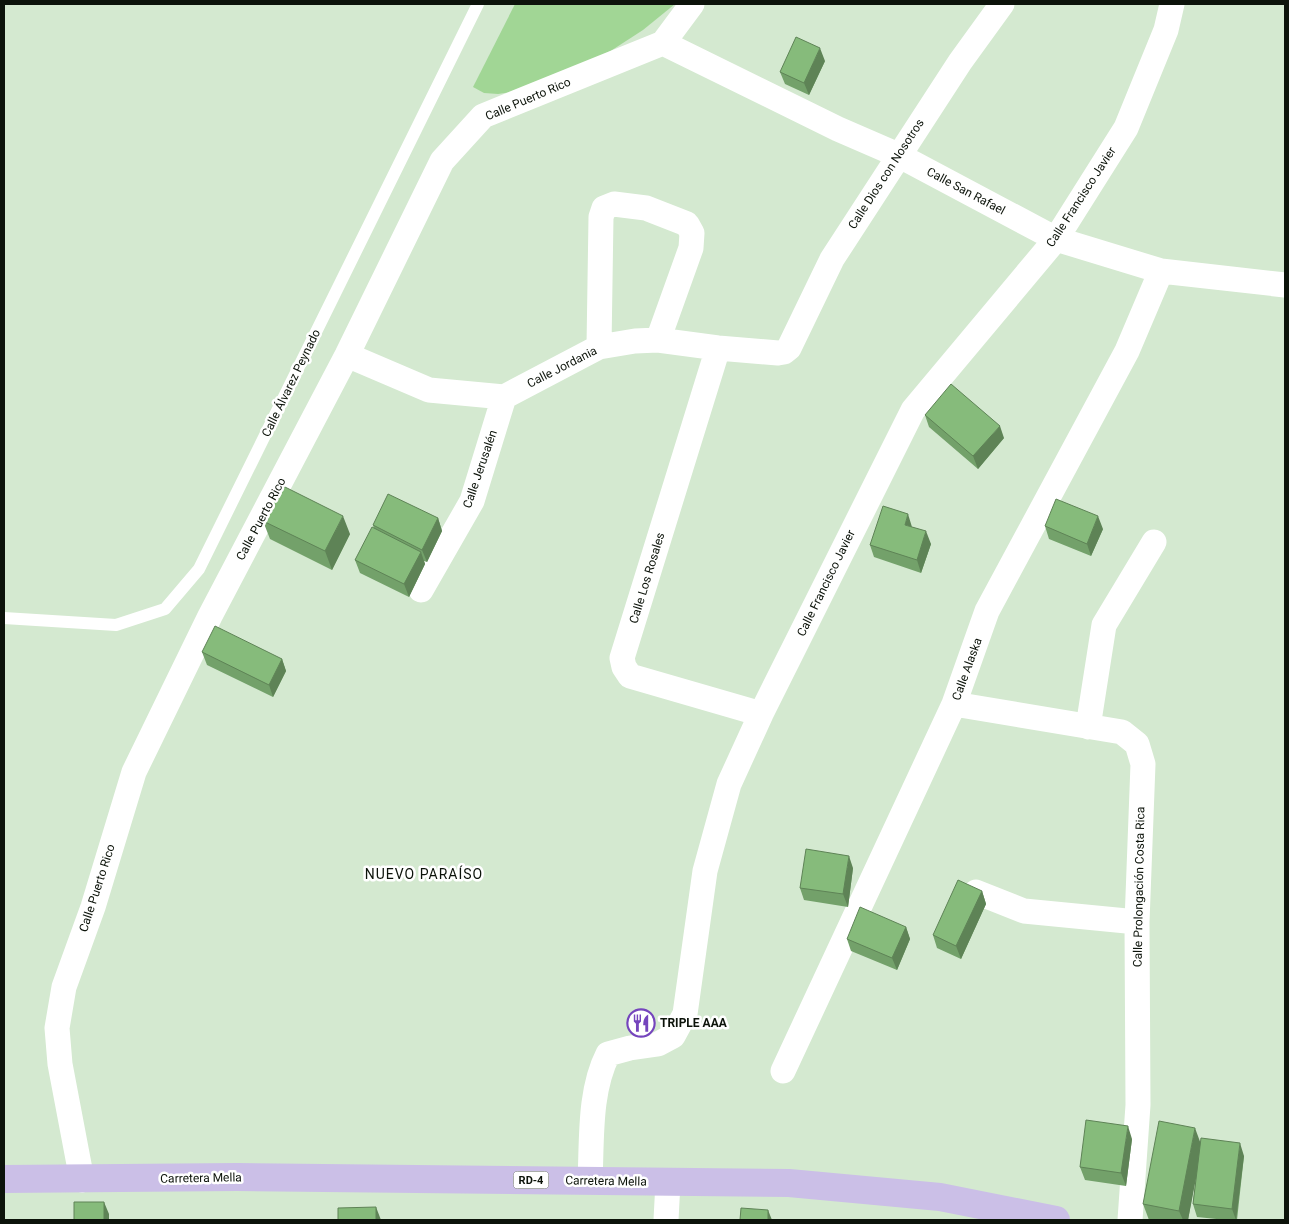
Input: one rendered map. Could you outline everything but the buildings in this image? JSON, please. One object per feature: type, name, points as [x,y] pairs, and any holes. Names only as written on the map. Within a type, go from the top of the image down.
[{"type":"main road","name":"Carretera Mella","points":[[4,1179],[82,1180],[238,1177],[790,1183],[940,1197],[1056,1220]]},
{"type":"street","points":[[663,43],[692,4]]},
{"type":"street","name":"Calle Dios con Nosotros","points":[[784,352],[789,348],[832,259],[960,62],[1002,4]]},
{"type":"street","name":"Calle Francisco Javier","points":[[590,1180],[595,1092],[600,1070],[608,1054],[630,1048],[658,1044],[673,1036],[685,1014],[705,871],[728,784],[761,714],[913,410],[1056,239],[1126,128],[1166,30],[1172,4]]},
{"type":"street","name":"Calle San Rafael","points":[[663,43],[838,129],[898,155],[1056,239],[1161,271],[1285,285]]},
{"type":"street","name":"Calle Puerto Rico","points":[[82,1180],[60,1064],[58,1028],[64,986],[93,907],[134,772],[210,616],[347,355],[442,161],[483,116],[663,43]]},
{"type":"street","points":[[599,347],[601,217],[604,208],[614,204],[646,208],[687,224],[692,233],[691,248],[658,340]]},
{"type":"street","name":"Calle Alaska","points":[[783,1071],[954,704],[987,611],[1127,351],[1161,271]]},
{"type":"street","name":"Calle Jordania","points":[[504,397],[599,347],[635,341],[658,340],[718,348],[784,352]]},
{"type":"street","name":"Calle Los Rosales","points":[[718,348],[622,658],[624,667],[630,676],[761,714]]},
{"type":"street","points":[[347,355],[429,390],[504,397]]},
{"type":"street","name":"Calle Jerusalén","points":[[421,590],[472,501],[504,397]]},
{"type":"street","points":[[1088,727],[1104,625],[1154,542]]},
{"type":"street","name":"Calle Prolongación Costa Rica","points":[[954,704],[1122,732],[1137,744],[1143,764],[1137,922],[1138,1105],[1130,1220]]},
{"type":"street","points":[[976,892],[1024,911],[1137,922]]},
{"type":"street","points":[[666,1220],[668,1182]]},
{"type":"lane","name":"Calle Álvarez Peynado","points":[[4,618],[116,625],[165,609],[199,568],[478,4]]},
{"type":"green space","points":[[515,4],[675,4],[643,30],[589,65],[524,90],[498,94],[484,93],[473,87]]},
{"type":"place","name":"TRIPLE AAA","points":[[641,1023]]},
{"type":"district","name":"NUEVO PARAÍSO","points":[[424,874]]}]
